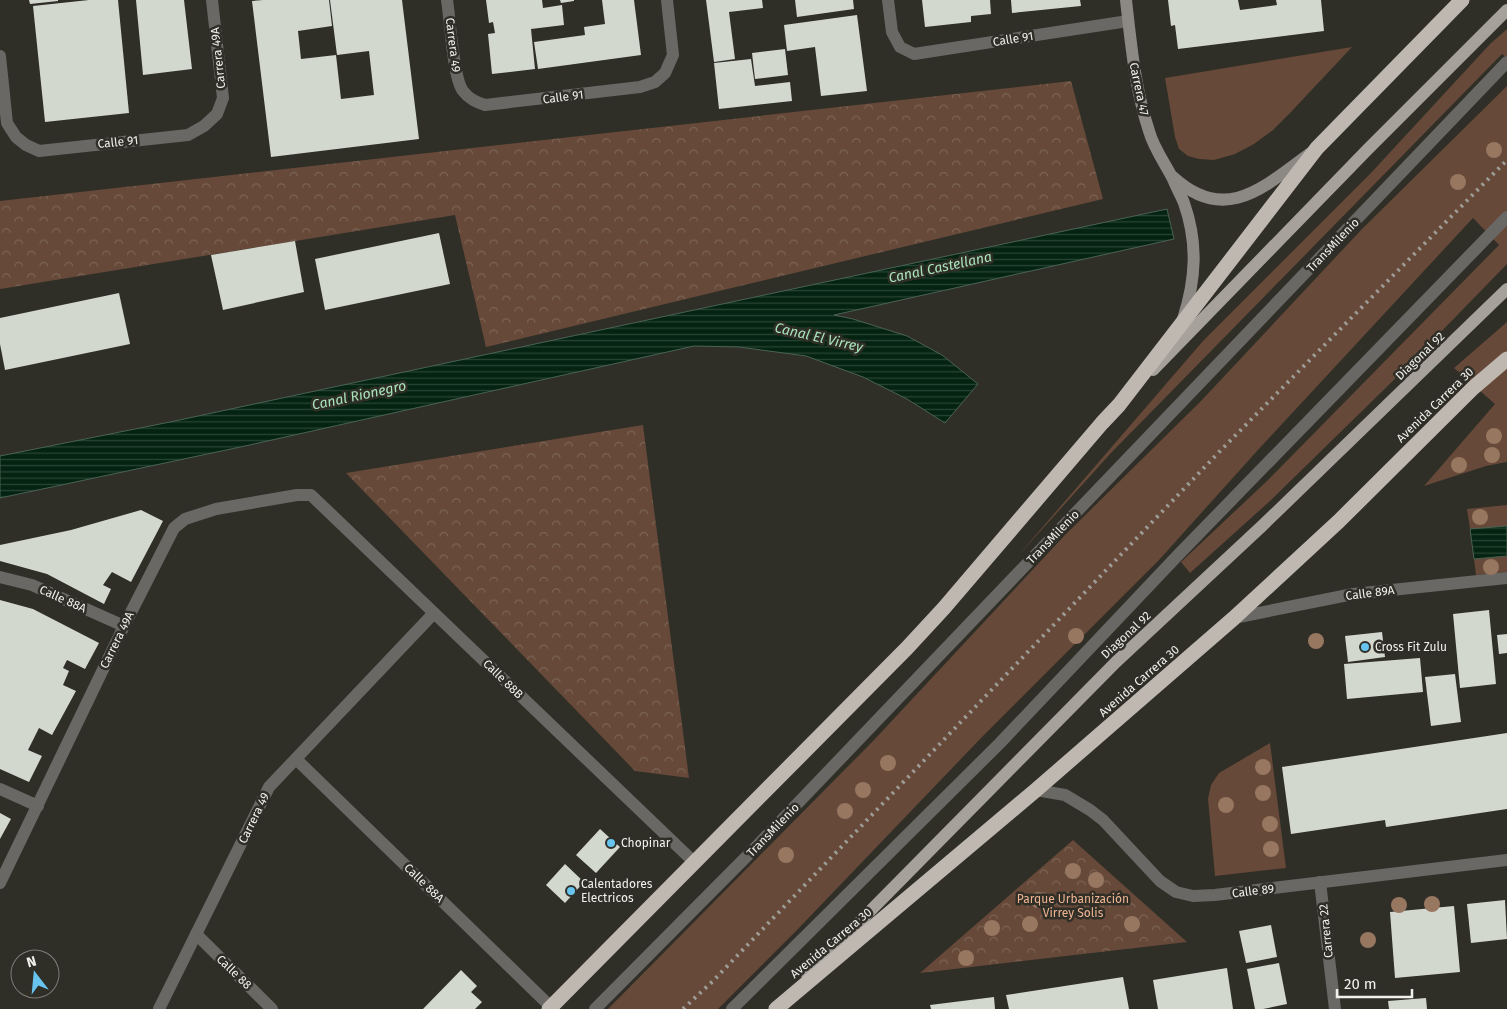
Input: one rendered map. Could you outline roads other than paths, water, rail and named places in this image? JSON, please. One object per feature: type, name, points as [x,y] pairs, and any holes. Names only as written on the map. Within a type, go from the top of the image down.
[{"type":"highway","points":[[550,1008],[938,615],[1119,405],[1317,148],[1462,0]]},
{"type":"highway","name":"Avenida Carrera 30","points":[[775,1009],[1036,790],[1234,618],[1339,520],[1473,388],[1507,359]]},
{"type":"main road","points":[[1119,405],[1507,10]]},
{"type":"main road","name":"Diagonal 92","points":[[775,1009],[1116,662],[1262,526],[1507,289]]},
{"type":"street","name":"Carrera 49A","points":[[212,0],[222,98],[217,114]]},
{"type":"street","name":"Carrera 49","points":[[448,0],[456,75],[461,90]]},
{"type":"street","name":"Calle 91","points":[[461,90],[471,100],[486,105],[640,88],[655,82],[665,73],[673,55],[667,0]]},
{"type":"street","name":"Calle 91","points":[[888,0],[892,32],[900,47],[914,54],[1128,21]]},
{"type":"street","name":"Carrera 47","points":[[1126,0],[1134,68],[1149,132],[1158,155],[1170,173],[1184,202],[1192,234],[1194,265],[1190,296],[1180,326]]},
{"type":"street","name":"Calle 91","points":[[0,56],[7,123],[16,137],[26,145],[39,150],[188,135],[204,126],[217,114]]},
{"type":"street","name":"TransMilenio","points":[[595,1009],[794,808],[1507,62]]},
{"type":"street","name":"Carrera 47","points":[[1170,173],[1181,184],[1194,192],[1224,201],[1261,189],[1317,148]]},
{"type":"street","points":[[732,1009],[1000,743],[1174,560],[1507,217]]},
{"type":"street","name":"Carrera 49A","points":[[0,883],[124,626],[174,528],[185,519],[216,508],[296,494],[312,495]]},
{"type":"street","name":"Calle 88B","points":[[312,495],[694,862]]},
{"type":"street","name":"Calle 88A","points":[[0,577],[32,585],[124,626]]},
{"type":"street","name":"Calle 89A","points":[[1234,618],[1353,594],[1507,578]]},
{"type":"street","name":"Carrera 49","points":[[159,1009],[269,788],[434,614]]},
{"type":"street","name":"Calle 88A","points":[[296,758],[550,1008]]},
{"type":"street","points":[[0,789],[38,806]]},
{"type":"street","name":"Calle 89","points":[[1036,790],[1066,794],[1090,810],[1103,820],[1160,881],[1176,892],[1193,896],[1215,895],[1507,860]]},
{"type":"street","name":"Carrera 22","points":[[1320,882],[1335,1009]]},
{"type":"street","name":"Calle 88","points":[[196,934],[272,1009]]},
{"type":"water","points":[[1167,209],[1174,239],[834,315],[907,336],[942,355],[978,384],[945,423],[907,399],[863,377],[806,356],[739,347],[694,346],[245,446],[0,498],[0,456],[170,422]]},
{"type":"water","points":[[1507,526],[1507,556],[1474,559],[1470,529]]},
{"type":"railway","points":[[683,1009],[713,981],[1222,449],[1507,160]]},
{"type":"place","name":"Cross Fit Zulu","points":[[1365,647]]},
{"type":"place","name":"Chopinar","points":[[611,843]]},
{"type":"place","name":"Calentadores Electricos","points":[[571,891]]},
{"type":"water label","name":"Canal Castellana","points":[[940,267]]},
{"type":"water label","name":"Canal El Virrey","points":[[819,337]]},
{"type":"water label","name":"Canal Rionegro","points":[[359,395]]},
{"type":"park label","name":"Parque Urbanización Virrey Solis","points":[[1073,906]]}]
